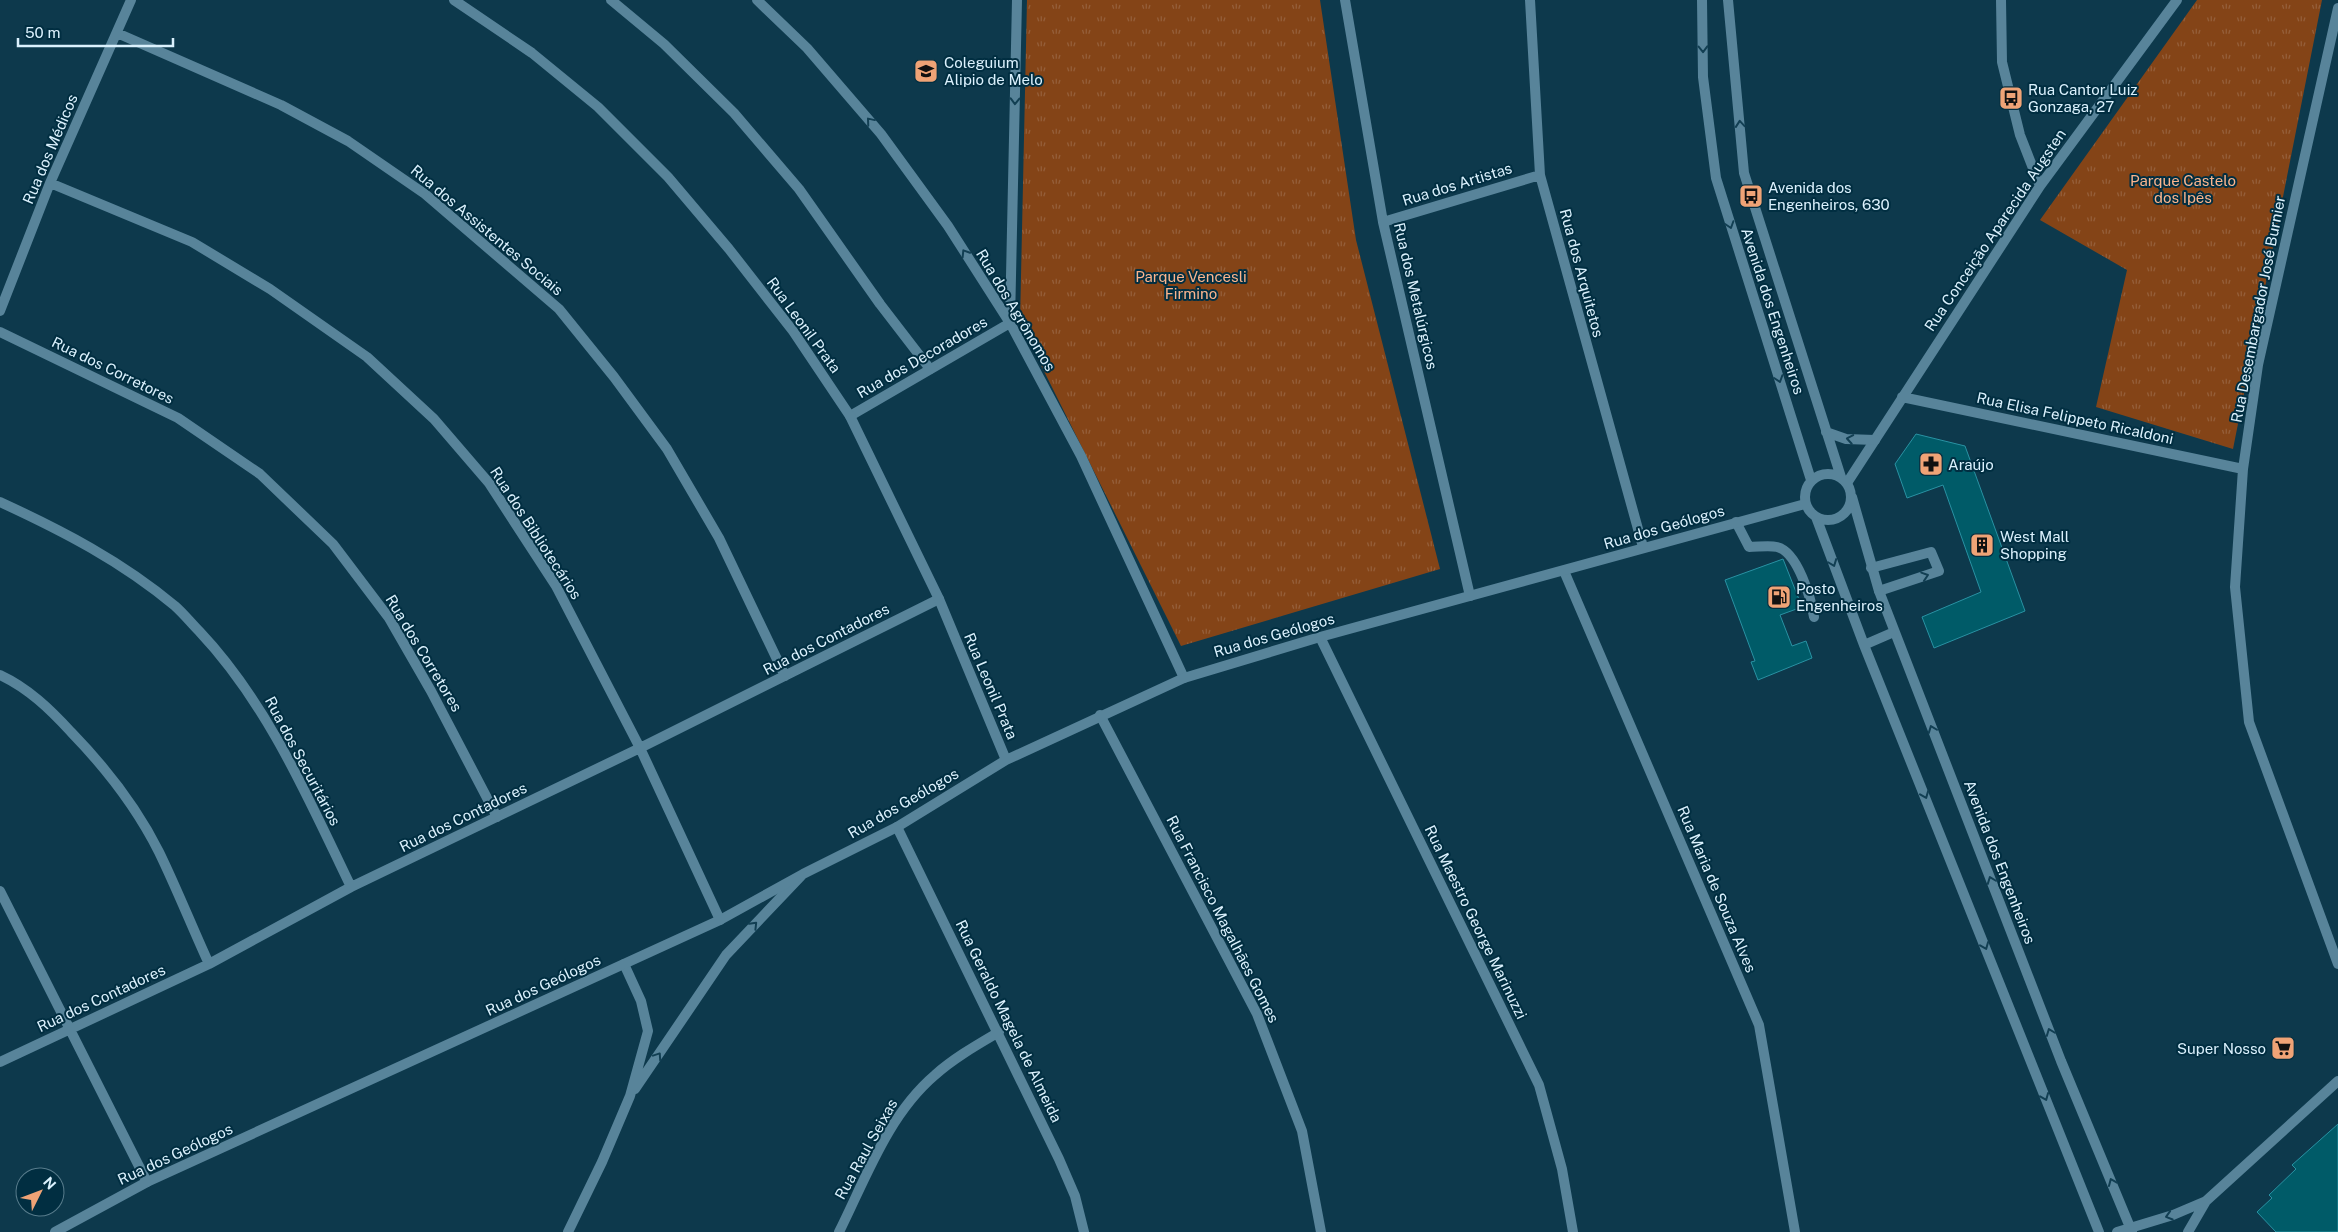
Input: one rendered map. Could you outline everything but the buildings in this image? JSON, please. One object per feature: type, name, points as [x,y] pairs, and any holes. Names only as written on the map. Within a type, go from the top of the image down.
[{"type":"street","name":"Rua dos Médicos","points":[[0,310],[50,183],[131,0]]},
{"type":"street","name":"Rua Leonil Prata","points":[[454,0],[532,53],[598,107],[668,177],[729,249],[793,331],[850,416],[938,599],[1006,760]]},
{"type":"street","points":[[611,0],[664,44],[740,120],[800,189],[880,304],[930,370]]},
{"type":"street","name":"Rua dos Agrônomos","points":[[757,0],[807,48],[881,134],[948,226],[1010,323],[1081,456],[1184,678]]},
{"type":"street","points":[[1010,323],[1017,0]]},
{"type":"street","name":"Rua dos Metalúrgicos","points":[[1345,0],[1383,222],[1470,596]]},
{"type":"street","name":"Rua dos Arquitetos","points":[[1530,0],[1540,175],[1643,547]]},
{"type":"street","name":"Avenida dos Engenheiros","points":[[1702,0],[1703,77],[1716,178],[1811,480]]},
{"type":"street","name":"Avenida dos Engenheiros","points":[[1728,0],[1744,173],[1826,432],[1844,480]]},
{"type":"street","points":[[2001,0],[2002,62],[2020,135],[2040,186]]},
{"type":"street","name":"Rua Conceição Aparecida Augsten","points":[[1844,480],[1874,440],[2040,186],[2177,0]]},
{"type":"street","name":"Rua Desembargador José Burnier","points":[[2338,8],[2258,365],[2243,469],[2235,587],[2249,722],[2338,964]]},
{"type":"street","name":"Rua dos Assistentes Sociais","points":[[117,33],[281,105],[348,141],[425,194],[559,309],[614,377],[667,449],[719,538],[785,676]]},
{"type":"street","name":"Rua dos Artistas","points":[[1383,222],[1540,175]]},
{"type":"street","name":"Rua dos Bibliotecários","points":[[50,183],[192,242],[270,289],[367,357],[434,420],[488,484],[556,586],[640,748],[720,920]]},
{"type":"street","name":"Rua dos Decoradores","points":[[850,416],[1010,323]]},
{"type":"street","name":"Rua dos Corretores","points":[[0,332],[178,418],[260,474],[333,544],[389,618],[431,691],[497,817]]},
{"type":"street","name":"Rua Elisa Felippeto Ricaldoni","points":[[1902,397],[2243,469]]},
{"type":"street","points":[[1826,432],[1846,439],[1874,440]]},
{"type":"street","points":[[1816,517],[1829,521],[1842,516],[1851,504],[1852,497],[1844,480],[1835,474],[1822,474],[1811,480],[1805,491],[1805,504],[1816,517],[1864,645],[2099,1232]]},
{"type":"street","name":"Avenida dos Engenheiros","points":[[1852,497],[1871,568],[1894,632],[2061,1060],[2131,1230]]},
{"type":"street","name":"Rua dos Securitários","points":[[0,502],[68,534],[118,563],[176,607],[220,654],[260,709],[307,796],[351,887]]},
{"type":"street","name":"Rua dos Geólogos","points":[[55,1232],[147,1182],[720,920],[803,874],[897,827],[1006,760],[1100,715],[1184,678],[1320,637],[1805,504]]},
{"type":"street","points":[[1736,522],[1749,547],[1776,547],[1783,550],[1797,566],[1810,594],[1814,617]]},
{"type":"street","points":[[1871,568],[1931,552],[1939,571],[1879,591]]},
{"type":"street","name":"Rua Maria de Souza Alves","points":[[1564,571],[1759,1025],[1795,1232]]},
{"type":"street","name":"Rua dos Contadores","points":[[0,1062],[209,964],[351,887],[640,748],[938,599]]},
{"type":"street","points":[[1864,645],[1894,632]]},
{"type":"street","name":"Rua Maestro George Marinuzzi","points":[[1320,637],[1539,1085],[1562,1169],[1573,1232]]},
{"type":"street","points":[[0,675],[30,693],[52,711],[92,753],[126,798],[158,851],[209,964]]},
{"type":"street","name":"Rua Francisco Magalhães Gomes","points":[[1100,715],[1257,1014],[1302,1131],[1321,1232]]},
{"type":"street","name":"Rua Geraldo Magela de Almeida","points":[[897,827],[999,1032],[1075,1196],[1084,1232]]},
{"type":"street","points":[[630,1096],[726,955],[803,874]]},
{"type":"street","points":[[0,891],[147,1182]]},
{"type":"street","points":[[568,1232],[602,1162],[630,1096],[648,1031],[640,1002],[624,964]]},
{"type":"street","name":"Rua Raul Seixas","points":[[839,1232],[893,1124],[910,1100],[934,1075],[962,1054],[999,1032]]},
{"type":"street","points":[[2188,1232],[2206,1201],[2338,1081]]},
{"type":"street","points":[[2118,1232],[2131,1230],[2206,1201]]},
{"type":"green space","name":"Parque Vencesli Firmino","points":[[1027,0],[1320,0],[1356,240],[1440,569],[1181,646],[1020,323]]},
{"type":"green space","name":"Parque Castelo dos Ipês","points":[[2197,0],[2322,0],[2233,449],[2096,407],[2127,270],[2040,220]]},
{"type":"place","name":"Coleguium Alipio de Melo","points":[[926,71]]},
{"type":"place","name":"Rua Cantor Luiz Gonzaga, 27","points":[[2011,98]]},
{"type":"place","name":"Avenida dos Engenheiros, 630","points":[[1751,196]]},
{"type":"place","name":"Araújo","points":[[1931,464]]},
{"type":"place","name":"West Mall Shopping","points":[[1982,545]]},
{"type":"place","name":"Posto Engenheiros","points":[[1779,597]]},
{"type":"place","name":"Super Nosso","points":[[2283,1048]]}]
